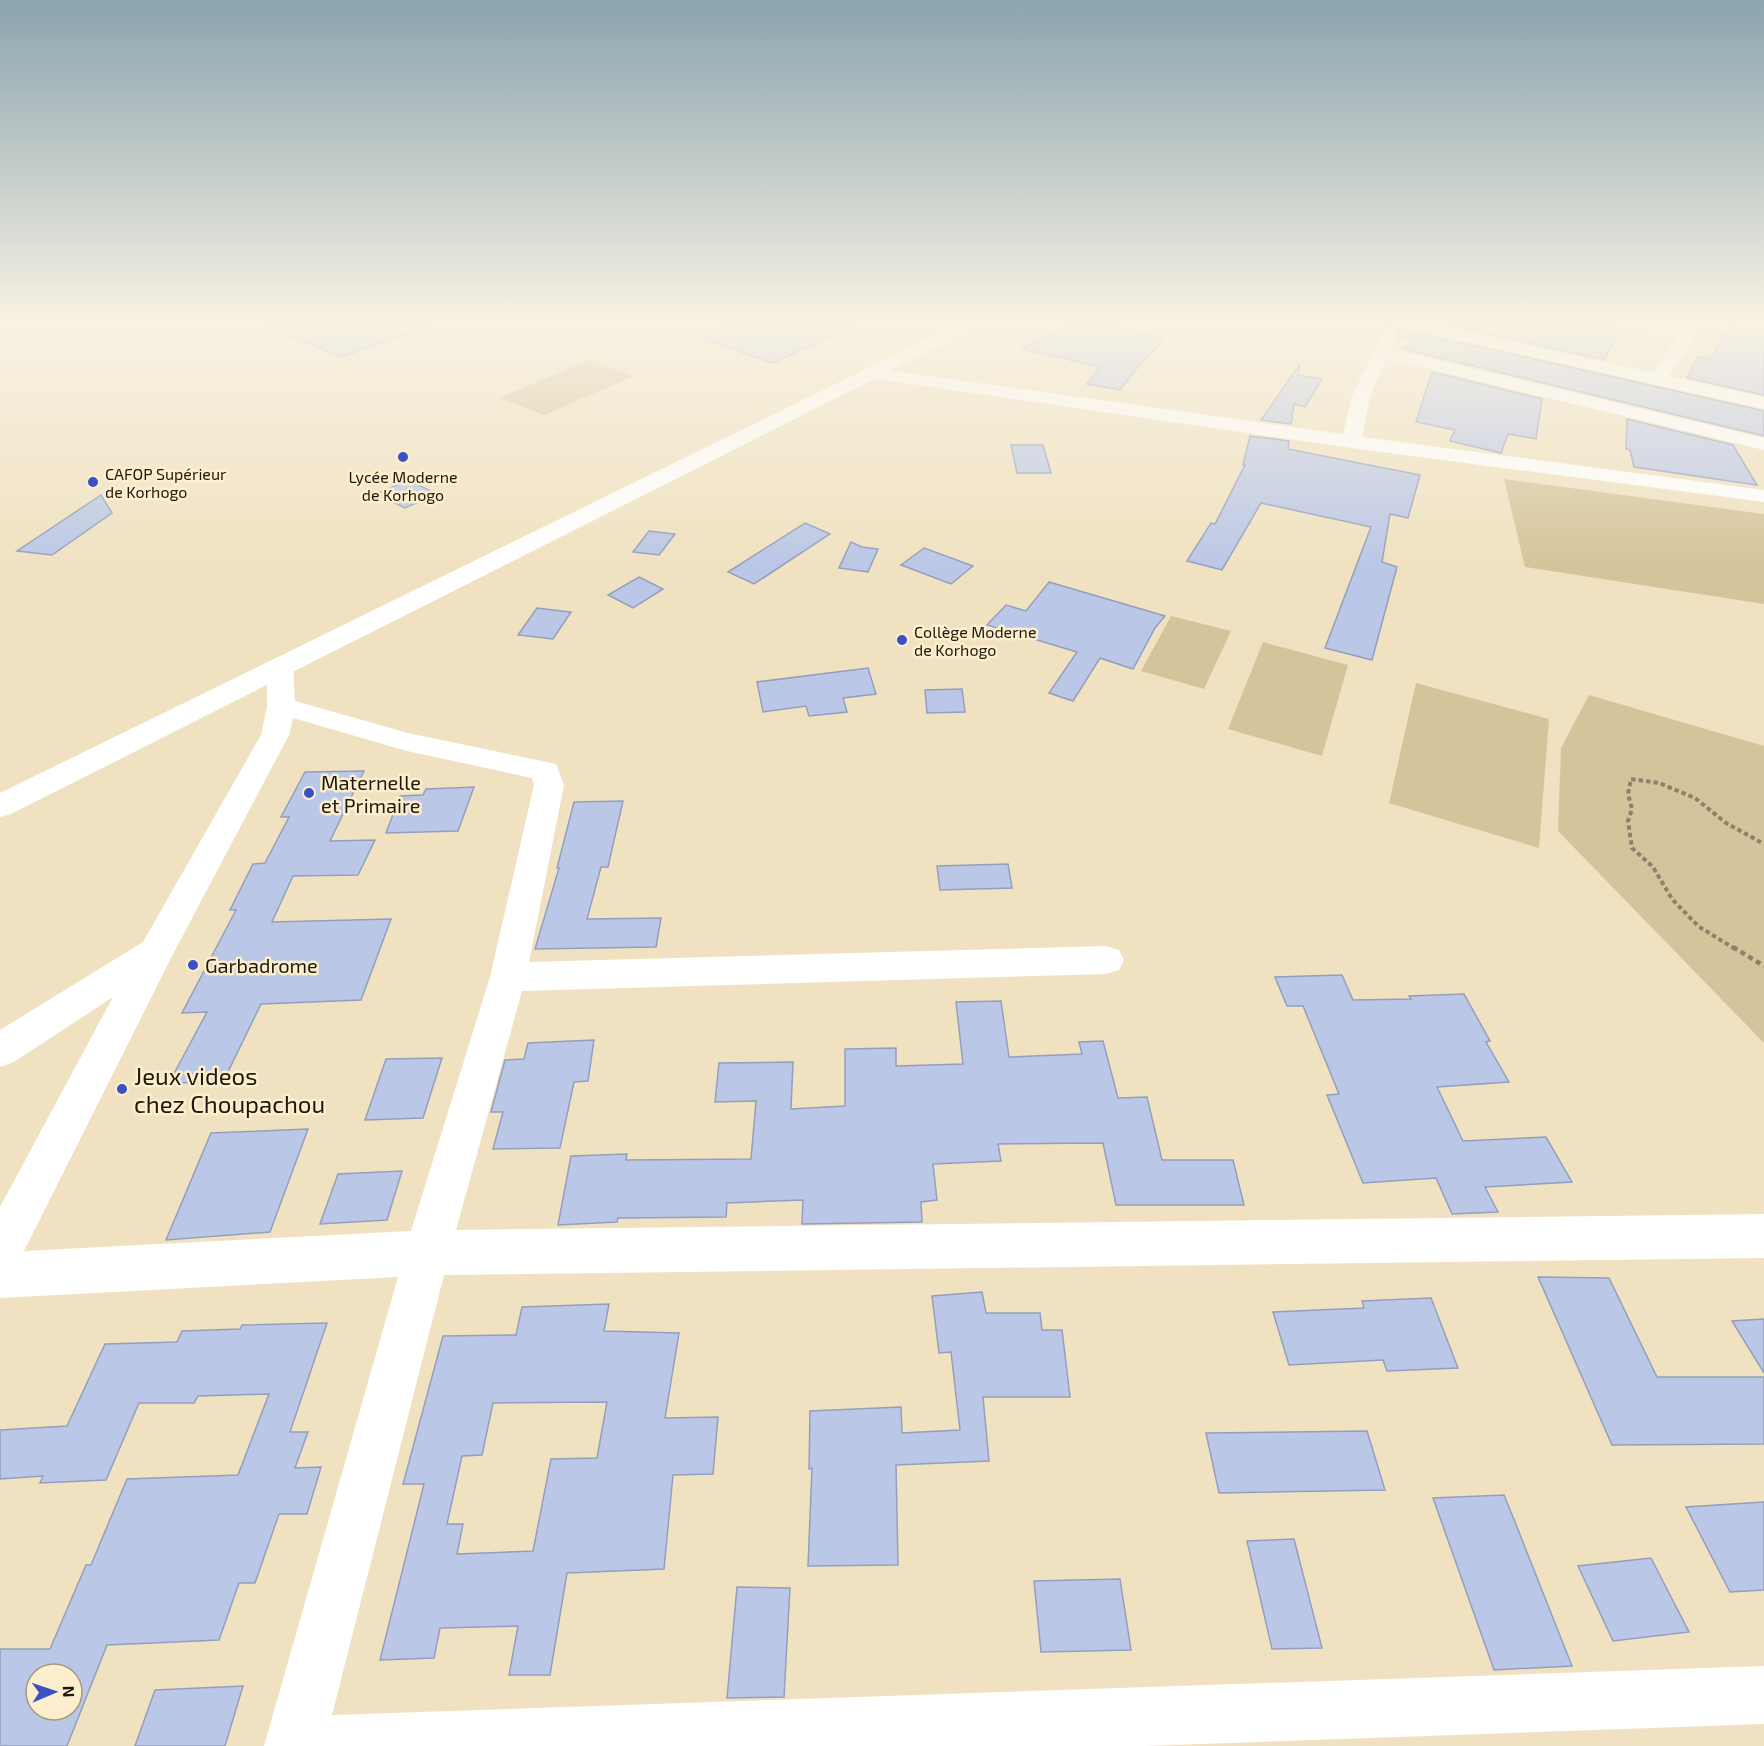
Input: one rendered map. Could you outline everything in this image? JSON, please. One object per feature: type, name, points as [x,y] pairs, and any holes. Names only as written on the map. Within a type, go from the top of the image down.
[{"type":"street","points":[[0,806],[280,686],[394,611],[812,402]]},
{"type":"street","points":[[1076,402],[1350,442],[1764,496]]},
{"type":"street","points":[[1350,442],[1359,402]]},
{"type":"street","points":[[1591,402],[1764,444]]},
{"type":"street","points":[[0,1252],[156,952],[275,735],[280,686]]},
{"type":"street","points":[[280,686],[407,742],[545,771],[549,785],[508,977],[428,1253],[294,1746],[1764,1695]]},
{"type":"street","points":[[0,1050],[156,952]]},
{"type":"street","points":[[508,977],[1106,960]]},
{"type":"street","points":[[0,1275],[428,1253],[1764,1236]]},
{"type":"path","points":[[1764,844],[1726,823],[1695,798],[1659,783],[1631,779],[1628,794],[1632,809],[1628,821],[1632,849],[1653,867],[1672,899],[1698,926],[1764,966]]},
{"type":"shaded area","points":[[511,402],[573,402],[544,415]]},
{"type":"shaded area","points":[[1504,479],[1764,514],[1764,604],[1525,567]]},
{"type":"shaded area","points":[[1171,616],[1231,631],[1204,689],[1141,671]]},
{"type":"shaded area","points":[[1263,642],[1348,665],[1322,756],[1228,729]]},
{"type":"shaded area","points":[[1416,683],[1549,719],[1539,848],[1389,803]]},
{"type":"shaded area","points":[[1589,695],[1764,746],[1764,1043],[1558,831],[1561,748]]},
{"type":"building","points":[[1273,402],[1308,402],[1305,407],[1294,404],[1291,424],[1261,420]]},
{"type":"building","points":[[1422,402],[1541,402],[1536,439],[1508,434],[1501,453],[1450,441],[1455,430],[1416,422]]},
{"type":"building","points":[[1625,402],[1726,402],[1764,411],[1764,436]]},
{"type":"building","points":[[1627,419],[1733,445],[1757,485],[1634,467],[1630,450],[1626,449]]},
{"type":"building","points":[[1250,436],[1289,441],[1288,449],[1420,475],[1408,518],[1390,514],[1382,562],[1397,567],[1372,660],[1325,648],[1371,527],[1261,503],[1222,570],[1187,561],[1211,523],[1215,524],[1245,465],[1243,465]]},
{"type":"building","points":[[1011,445],[1043,445],[1051,473],[1017,473]]},
{"type":"building","points":[[408,480],[437,494],[405,508],[376,494]]},
{"type":"building","points":[[101,495],[112,513],[52,555],[17,551]]},
{"type":"building","points":[[805,523],[830,534],[754,584],[728,572]]},
{"type":"building","points":[[649,531],[675,534],[659,555],[633,552]]},
{"type":"building","points":[[851,542],[862,547],[878,549],[868,572],[839,568]]},
{"type":"building","points":[[924,548],[973,566],[951,584],[901,565]]},
{"type":"building","points":[[639,577],[663,589],[633,608],[608,595]]},
{"type":"building","points":[[1049,582],[1165,616],[1155,628],[1133,669],[1100,658],[1073,701],[1049,693],[1077,652],[987,625],[1006,605],[1026,611]]},
{"type":"building","points":[[537,608],[571,612],[553,639],[518,635]]},
{"type":"building","points":[[868,668],[876,694],[843,698],[847,712],[809,716],[806,706],[763,712],[757,682]]},
{"type":"building","points":[[962,689],[965,712],[927,713],[925,690]]},
{"type":"building","points":[[364,771],[330,841],[375,840],[358,875],[293,876],[272,922],[391,919],[361,1000],[261,1004],[223,1082],[169,1083],[207,1012],[182,1013],[236,910],[230,910],[253,864],[265,863],[289,817],[281,817],[305,772]]},
{"type":"building","points":[[474,787],[458,831],[386,833],[400,796],[423,795],[426,789]]},
{"type":"building","points":[[623,801],[608,867],[601,867],[587,919],[661,918],[656,947],[535,949],[559,868],[557,868],[574,802]]},
{"type":"building","points":[[1008,864],[1012,888],[940,890],[937,866]]},
{"type":"building","points":[[1342,975],[1353,1000],[1411,999],[1409,996],[1464,994],[1490,1041],[1486,1042],[1509,1082],[1437,1087],[1463,1141],[1546,1137],[1572,1182],[1485,1187],[1498,1212],[1452,1214],[1436,1178],[1363,1183],[1327,1095],[1339,1094],[1303,1006],[1287,1006],[1275,977]]},
{"type":"building","points":[[1001,1001],[1009,1057],[1082,1054],[1079,1042],[1103,1041],[1118,1098],[1147,1097],[1162,1160],[1233,1160],[1244,1205],[1116,1205],[1103,1143],[998,1144],[1001,1161],[933,1164],[937,1200],[921,1202],[922,1222],[802,1224],[803,1200],[727,1203],[726,1217],[618,1218],[617,1222],[558,1225],[571,1156],[627,1154],[626,1160],[751,1159],[756,1101],[715,1102],[719,1063],[793,1062],[791,1109],[845,1106],[845,1049],[896,1048],[896,1066],[963,1064],[956,1002]]},
{"type":"building","points":[[594,1040],[588,1081],[574,1082],[560,1148],[493,1149],[503,1112],[491,1112],[505,1060],[524,1059],[528,1043]]},
{"type":"building","points":[[442,1058],[423,1118],[365,1120],[386,1059]]},
{"type":"building","points":[[308,1129],[270,1232],[166,1240],[211,1133]]},
{"type":"building","points":[[402,1171],[387,1220],[320,1224],[338,1174]]},
{"type":"building","points":[[1538,1277],[1609,1278],[1657,1377],[1764,1377],[1764,1444],[1612,1445]]},
{"type":"building","points":[[982,1292],[986,1313],[1040,1313],[1042,1330],[1062,1330],[1070,1397],[983,1397],[989,1461],[896,1465],[898,1565],[808,1566],[812,1468],[809,1469],[810,1411],[901,1407],[902,1433],[960,1430],[951,1352],[939,1353],[932,1296]]},
{"type":"building","points":[[1431,1298],[1458,1368],[1387,1371],[1383,1360],[1289,1365],[1273,1312],[1364,1308],[1362,1301]]},
{"type":"building","points":[[609,1304],[604,1331],[679,1333],[665,1418],[718,1417],[713,1474],[673,1475],[664,1569],[567,1573],[550,1675],[509,1675],[518,1626],[440,1628],[434,1658],[380,1660],[424,1484],[403,1484],[443,1336],[516,1335],[522,1307]],"holes":[[[607,1402],[597,1458],[551,1459],[533,1551],[457,1554],[463,1524],[447,1524],[462,1456],[482,1455],[493,1403]]]},
{"type":"building","points":[[1764,1319],[1764,1373],[1732,1321]]},
{"type":"building","points":[[327,1323],[290,1432],[308,1432],[295,1468],[321,1467],[307,1514],[279,1514],[255,1583],[239,1583],[219,1640],[107,1645],[84,1703],[84,1662],[24,1662],[24,1722],[77,1722],[67,1746],[0,1746],[0,1649],[50,1649],[86,1565],[91,1565],[127,1479],[238,1475],[269,1394],[198,1396],[194,1403],[139,1403],[106,1480],[40,1483],[43,1476],[0,1479],[0,1430],[67,1426],[105,1344],[177,1342],[182,1331],[240,1329],[242,1325]]},
{"type":"building","points":[[1367,1431],[1385,1490],[1219,1493],[1206,1433]]},
{"type":"building","points":[[1504,1495],[1572,1666],[1494,1670],[1433,1498]]},
{"type":"building","points":[[1764,1502],[1764,1590],[1730,1592],[1686,1507]]},
{"type":"building","points":[[1294,1539],[1322,1648],[1272,1649],[1247,1541]]},
{"type":"building","points":[[1651,1558],[1689,1632],[1613,1641],[1578,1566]]},
{"type":"building","points":[[1120,1579],[1131,1650],[1041,1652],[1034,1581]]},
{"type":"building","points":[[737,1587],[790,1588],[784,1697],[727,1698]]},
{"type":"building","points":[[243,1686],[225,1746],[135,1746],[155,1690]]},
{"type":"place","name":"Lycée Moderne de Korhogo","points":[[403,457]]},
{"type":"place","name":"CAFOP Supérieur de Korhogo","points":[[93,482]]},
{"type":"place","name":"Collège Moderne de Korhogo","points":[[902,640]]},
{"type":"place","name":"Maternelle et Primaire","points":[[309,793]]},
{"type":"place","name":"Garbadrome","points":[[193,965]]},
{"type":"place","name":"Jeux videos chez Choupachou","points":[[122,1089]]}]
